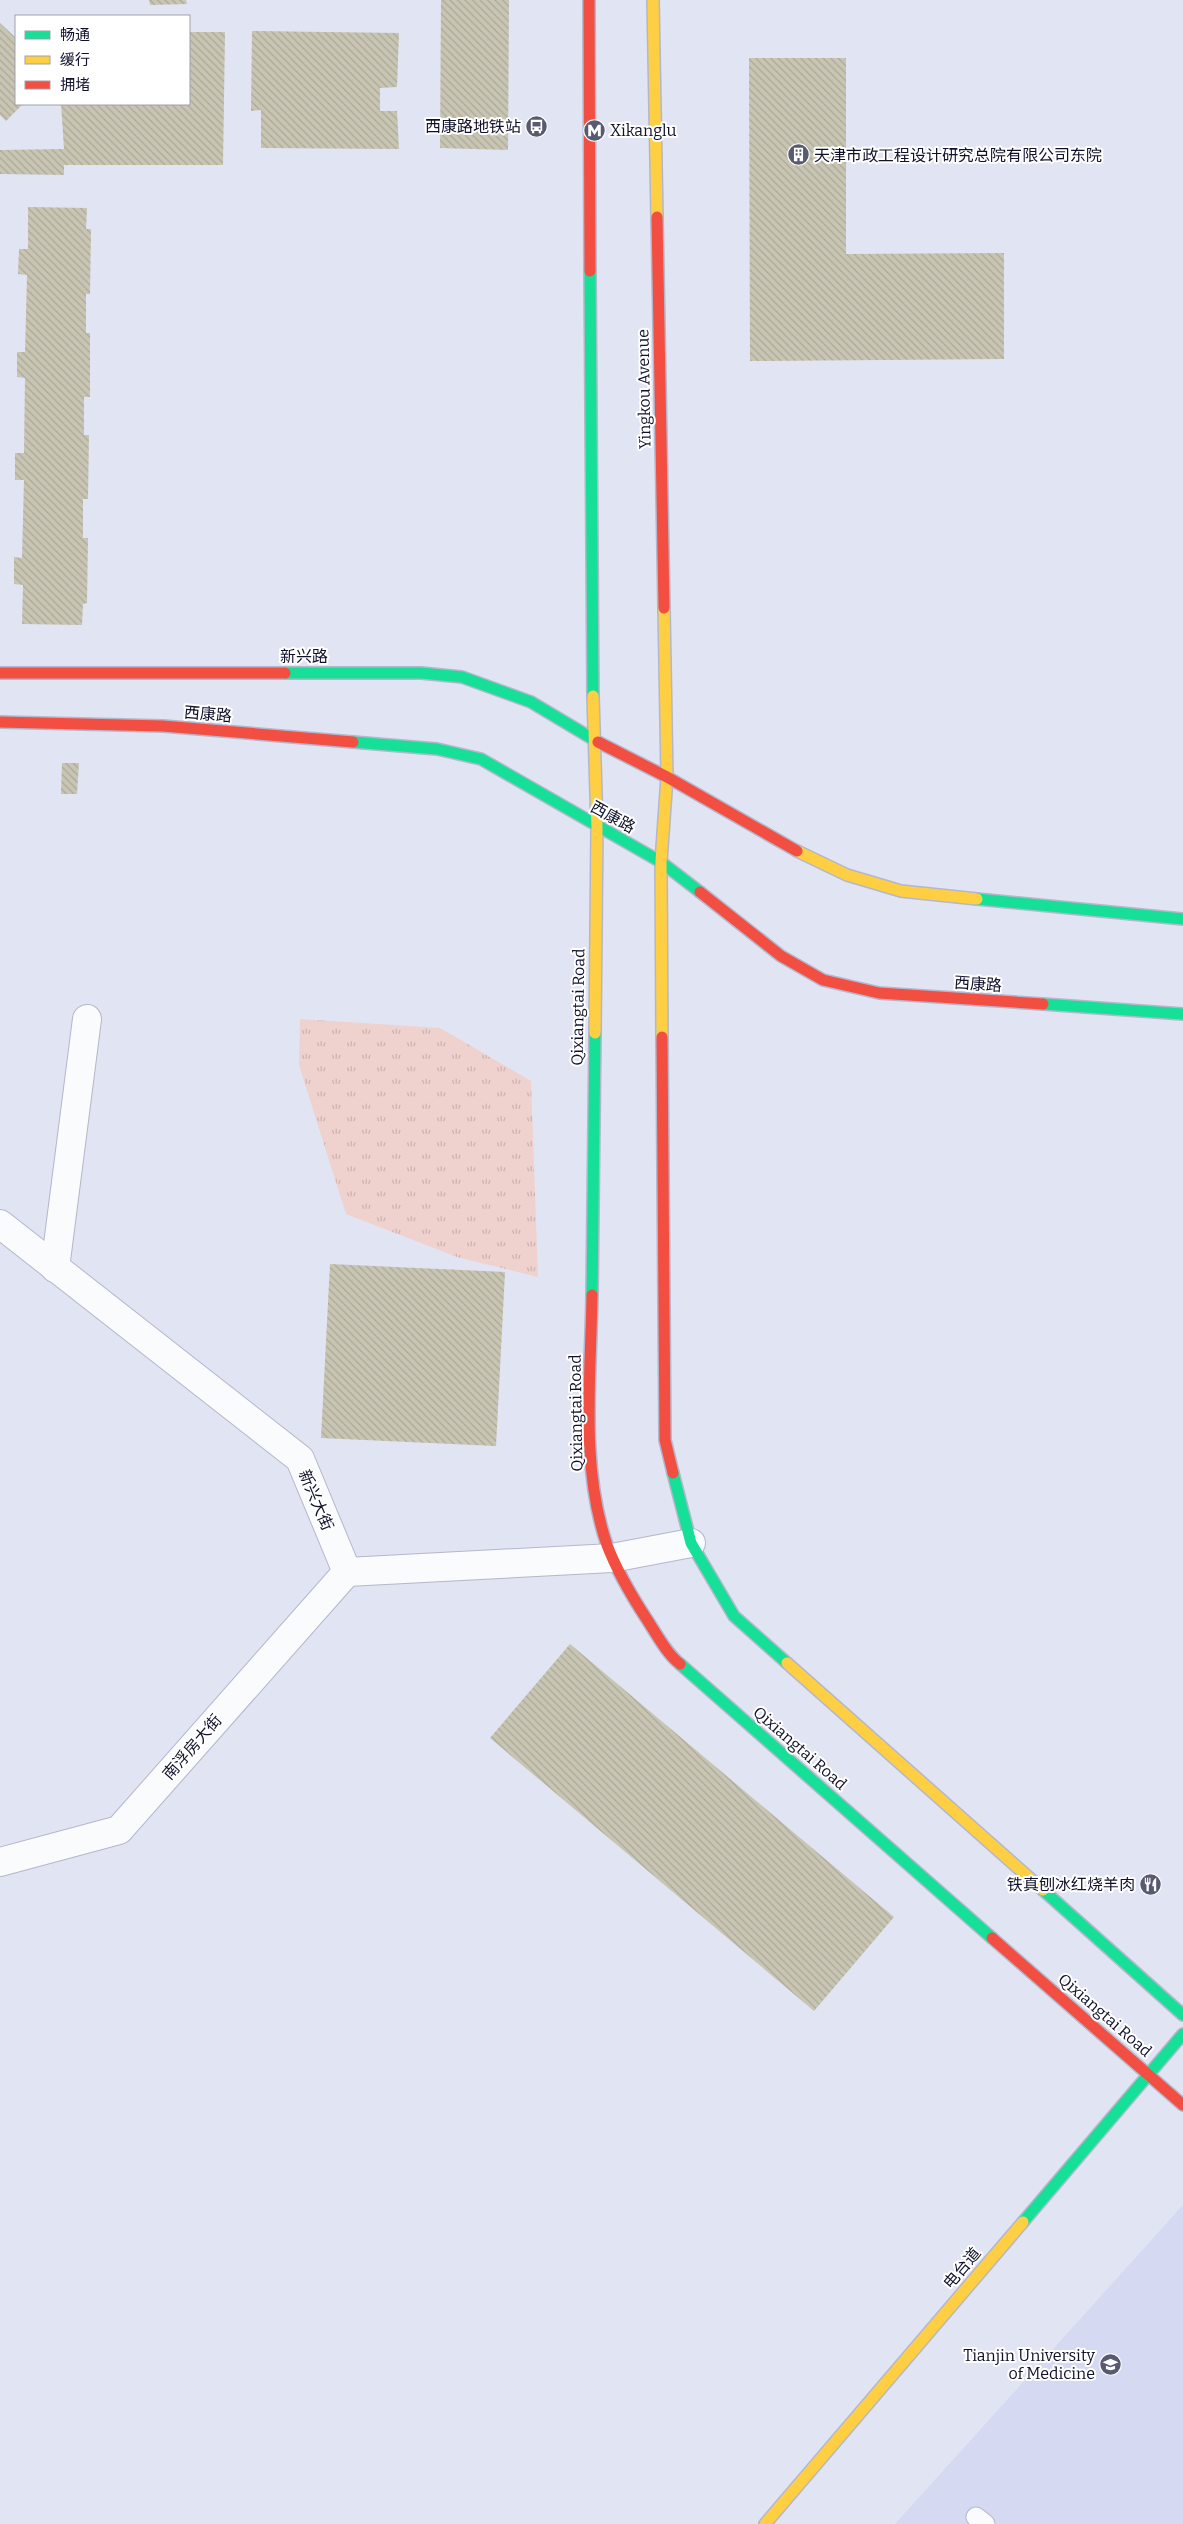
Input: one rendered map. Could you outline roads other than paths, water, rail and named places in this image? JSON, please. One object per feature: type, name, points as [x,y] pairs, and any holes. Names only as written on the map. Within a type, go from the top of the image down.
[{"type":"main road","points":[[589,0],[593,740],[667,777],[797,851],[847,875],[901,891],[1183,919]]},
{"type":"main road","name":"Yingkou Avenue","points":[[653,0],[667,777]]},
{"type":"main road","name":"新兴路","points":[[0,672],[421,673],[462,677],[531,702],[593,740]]},
{"type":"main road","name":"西康路","points":[[0,722],[163,726],[437,749],[481,759],[596,827],[661,862],[781,956],[823,980],[879,993],[1183,1014]]},
{"type":"main road","name":"Qixiangtai Road","points":[[593,740],[596,827],[590,1447],[598,1508],[612,1558],[646,1619],[677,1662],[1183,2105]]},
{"type":"main road","points":[[667,777],[661,862],[665,1440],[691,1543],[734,1616],[1183,2015]]},
{"type":"main road","name":"电台道","points":[[765,2524],[1183,2034]]},
{"type":"street","points":[[55,1268],[87,1019]]},
{"type":"street","name":"新兴大街","points":[[0,1224],[300,1459],[347,1572]]},
{"type":"street","points":[[347,1572],[612,1558],[691,1543]]},
{"type":"street","name":"南浮房大街","points":[[0,1862],[119,1830],[347,1572]]},
{"type":"place","name":"西康路地铁站","points":[[537,126]]},
{"type":"place","name":"Xikanglu","points":[[594,130]]},
{"type":"place","name":"天津市政工程设计研究总院有限公司东院","points":[[798,155]]},
{"type":"place","name":"铁真刨冰红烧羊肉","points":[[1151,1884]]},
{"type":"place","name":"Tianjin University of Medicine","points":[[1111,2364]]}]
